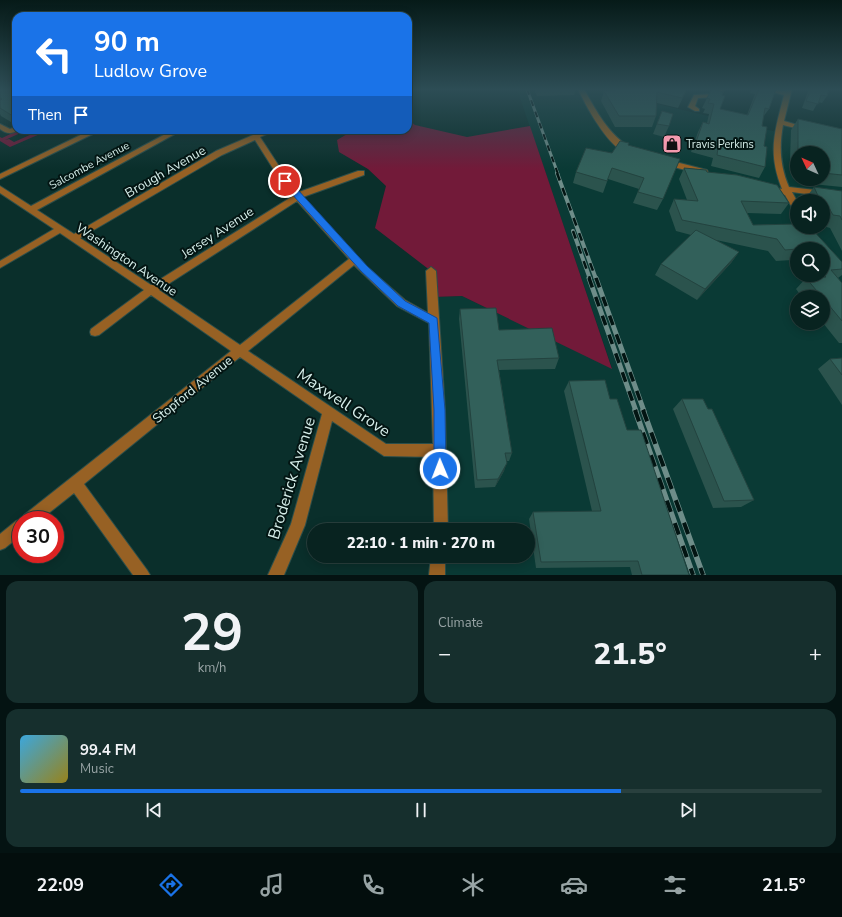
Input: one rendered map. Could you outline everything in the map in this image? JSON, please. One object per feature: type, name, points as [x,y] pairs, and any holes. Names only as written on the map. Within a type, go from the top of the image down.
[{"type":"street","points":[[597,116],[608,135],[620,146],[637,155]]},
{"type":"street","points":[[782,116],[776,158],[790,196]]},
{"type":"street","points":[[780,124],[817,131]]},
{"type":"street","points":[[0,126],[12,131]]},
{"type":"street","points":[[1,135],[12,131]]},
{"type":"street","points":[[0,177],[89,134]]},
{"type":"street","name":"Salcombe Avenue","points":[[31,209],[171,134]]},
{"type":"street","name":"Brough Avenue","points":[[74,238],[219,153],[261,134]]},
{"type":"street","points":[[256,136],[285,181],[356,259],[401,303],[434,321]]},
{"type":"street","points":[[659,160],[712,174]]},
{"type":"street","name":"Jersey Avenue","points":[[95,332],[151,290],[298,196],[361,173]]},
{"type":"street","points":[[765,188],[842,196]]},
{"type":"street","name":"Washington Avenue","points":[[0,189],[240,351]]},
{"type":"street","points":[[0,265],[59,230]]},
{"type":"street","name":"Stopford Avenue","points":[[40,511],[356,259]]},
{"type":"street","points":[[431,271],[440,451],[441,523]]},
{"type":"street","name":"Maxwell Grove","points":[[240,351],[328,413],[384,450],[440,451]]},
{"type":"street","name":"Broderick Avenue","points":[[276,575],[298,525],[328,413]]},
{"type":"street","points":[[75,483],[142,575]]},
{"type":"street","points":[[0,543],[12,533]]},
{"type":"street","points":[[437,575],[438,563]]},
{"type":"shaded area","points":[[526,116],[708,116],[777,132],[779,125],[842,139],[842,575],[436,575],[437,563],[535,563],[535,523],[441,523],[433,297],[462,296],[612,368]]},
{"type":"shaded area","points":[[412,122],[415,125],[467,137],[530,126],[612,369],[462,296],[433,297],[431,271],[375,228],[386,186],[368,169],[339,152],[337,140],[347,134],[412,134]]},
{"type":"shaded area","points":[[12,133],[18,134],[5,140],[9,139],[14,142],[32,134],[40,134],[10,147],[0,141],[0,137],[2,138]]},
{"type":"building","points":[[660,116],[672,116],[669,126],[657,124]]},
{"type":"building","points":[[711,116],[764,116],[762,126],[767,127],[764,146],[767,147],[765,167],[717,155],[718,148],[696,142],[703,122],[709,124]]},
{"type":"building","points":[[798,119],[842,129],[842,175],[830,174],[830,146],[798,146]]},
{"type":"building","points":[[620,141],[629,143],[628,145],[680,159],[663,199],[638,192],[644,178],[612,168],[607,181],[576,172],[586,148],[612,153]]},
{"type":"building","points":[[684,168],[737,175],[777,185],[789,203],[741,201],[753,225],[790,224],[790,234],[816,234],[824,242],[790,242],[790,250],[785,250],[777,239],[682,220],[674,199],[698,201]]},
{"type":"building","points":[[814,187],[842,191],[842,220],[840,216],[833,215],[830,210],[830,194],[817,194]]},
{"type":"building","points":[[696,230],[739,252],[705,289],[661,264]]},
{"type":"building","points":[[830,249],[842,262],[842,269],[831,270],[842,283],[842,321],[830,306],[830,290],[816,290],[809,282],[830,282]]},
{"type":"building","points":[[496,308],[499,330],[552,328],[559,358],[497,360],[512,453],[505,453],[507,463],[498,479],[477,480],[460,309]]},
{"type":"building","points":[[842,358],[842,375],[830,359]]},
{"type":"building","points":[[605,380],[610,399],[617,399],[627,430],[641,430],[689,575],[642,575],[638,561],[541,562],[533,512],[601,511],[569,381]]},
{"type":"building","points":[[682,399],[703,399],[708,409],[712,409],[754,500],[724,501]]},
{"type":"railway","points":[[537,116],[558,174]]},
{"type":"railway","points":[[557,173],[596,279]]},
{"type":"railway","points":[[573,231],[590,279]]},
{"type":"railway","points":[[589,278],[636,411]]},
{"type":"railway","points":[[596,278],[644,411]]},
{"type":"railway","points":[[635,410],[693,575]]},
{"type":"railway","points":[[643,410],[703,575]]},
{"type":"place","name":"Travis Perkins","points":[[672,144]]},
{"type":"route","points":[[285,181],[310,211],[364,268],[401,303],[434,321],[439,410],[440,469]]}]
